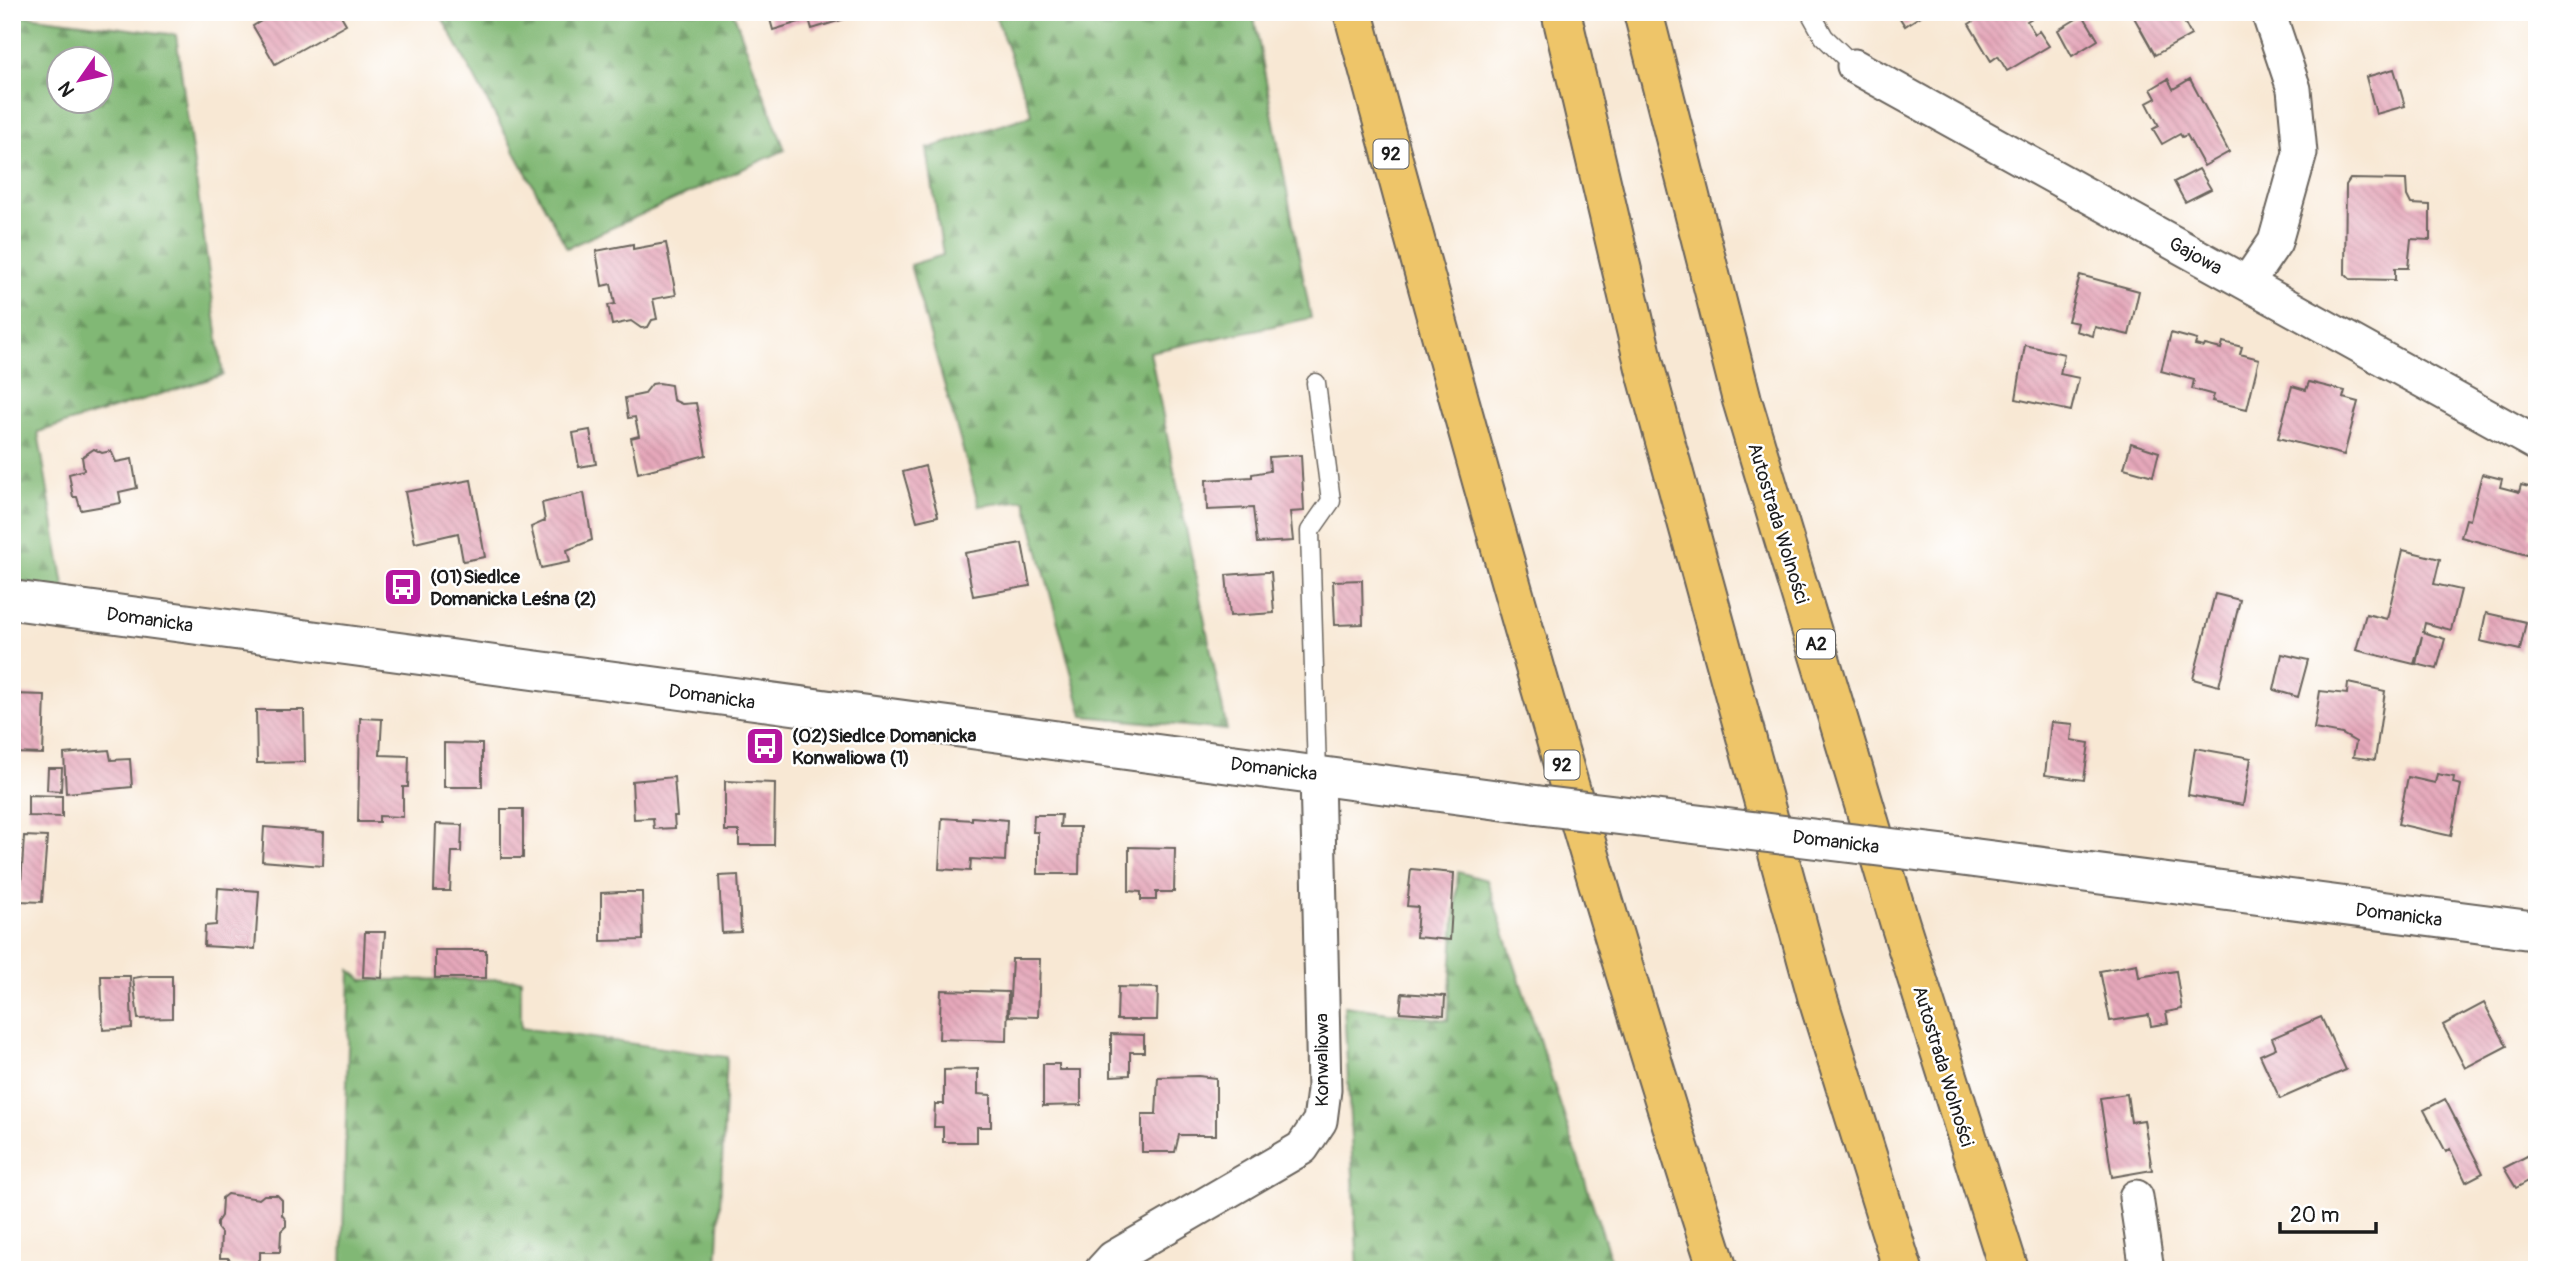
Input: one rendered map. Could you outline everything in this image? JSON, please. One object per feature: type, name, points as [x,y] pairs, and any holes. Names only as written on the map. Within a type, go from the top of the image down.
[{"type":"main road","name":"92","points":[[1353,12],[1485,500],[1630,994],[1718,1270]]},
{"type":"main road","points":[[1561,12],[1645,368],[1817,996],[1903,1270]]},
{"type":"main road","name":"Autostrada Wolności","points":[[1643,12],[1742,400],[1896,911],[2008,1270]]},
{"type":"street","points":[[2247,283],[2275,243],[2300,153],[2294,89],[2267,12]]},
{"type":"street","name":"Gajowa","points":[[1854,66],[2537,444]]},
{"type":"street","name":"Domanicka","points":[[12,600],[832,712],[1318,773],[1536,805],[1958,856],[2537,931]]},
{"type":"street","name":"Konwaliowa","points":[[1102,1270],[1114,1258],[1302,1148],[1320,1121],[1324,1090],[1318,773]]},
{"type":"street","points":[[2136,1197],[2147,1270]]},
{"type":"lane","points":[[1810,12],[1824,37],[1854,66]]},
{"type":"lane","points":[[1316,383],[1331,501],[1310,531],[1318,773]]},
{"type":"green space","points":[[439,12],[733,12],[785,150],[567,248]]},
{"type":"green space","points":[[994,12],[1253,12],[1311,318],[1150,352],[1227,730],[1083,716],[1025,500],[979,506],[910,265],[943,255],[927,149],[1032,115]]},
{"type":"green space","points":[[12,14],[176,35],[223,375],[38,432],[65,591],[12,584]]},
{"type":"green space","points":[[1458,872],[1487,880],[1612,1263],[1618,1270],[1358,1270],[1344,1006],[1448,1020]]},
{"type":"green space","points":[[350,970],[363,980],[521,979],[521,1028],[727,1057],[717,1270],[342,1270]]},
{"type":"building","points":[[276,12],[339,12],[346,24],[275,64],[253,26]]},
{"type":"building","points":[[768,12],[850,12],[851,17],[812,29],[809,19],[773,30]]},
{"type":"building","points":[[1896,12],[1927,12],[1905,26]]},
{"type":"building","points":[[1989,12],[2029,12],[2032,18],[2027,21],[2035,34],[2039,31],[2049,46],[2007,71],[1998,56],[1991,61],[1969,24]]},
{"type":"building","points":[[2131,12],[2179,12],[2191,35],[2155,55]]},
{"type":"building","points":[[2083,15],[2098,40],[2072,56],[2058,30]]},
{"type":"building","points":[[2394,69],[2405,106],[2376,114],[2366,77]]},
{"type":"building","points":[[2168,79],[2173,89],[2190,79],[2229,152],[2204,166],[2187,135],[2182,137],[2180,134],[2162,144],[2153,129],[2159,126],[2147,103],[2156,98],[2151,89]]},
{"type":"building","points":[[2199,169],[2211,189],[2185,202],[2174,182]]},
{"type":"building","points":[[2350,179],[2406,180],[2407,196],[2411,204],[2430,205],[2430,240],[2411,239],[2408,268],[2395,268],[2395,280],[2350,279],[2345,274],[2346,185]]},
{"type":"building","points":[[666,243],[676,295],[653,299],[657,319],[652,320],[648,327],[641,328],[631,321],[612,325],[608,305],[615,304],[611,284],[602,286],[596,251],[633,244],[633,249]]},
{"type":"building","points":[[2080,275],[2139,291],[2129,335],[2095,327],[2093,336],[2076,331],[2078,323],[2068,321]]},
{"type":"building","points":[[2171,333],[2197,340],[2195,345],[2204,347],[2205,345],[2221,349],[2223,342],[2242,347],[2240,354],[2259,359],[2247,409],[2212,401],[2214,395],[2192,389],[2194,380],[2161,371]]},
{"type":"building","points":[[2025,345],[2064,354],[2060,374],[2079,378],[2071,411],[2016,399]]},
{"type":"building","points":[[2309,382],[2345,391],[2343,398],[2358,402],[2344,455],[2278,438],[2292,386],[2306,390]]},
{"type":"building","points":[[652,384],[671,385],[673,400],[682,404],[696,403],[706,455],[638,473],[631,438],[639,436],[635,417],[628,418],[625,398],[644,394]]},
{"type":"building","points":[[590,430],[596,464],[579,467],[573,433]]},
{"type":"building","points":[[2131,443],[2159,452],[2153,476],[2124,468]]},
{"type":"building","points":[[94,449],[102,453],[111,451],[116,462],[132,459],[137,488],[119,492],[121,503],[81,510],[77,497],[73,497],[69,474],[84,470],[82,457]]},
{"type":"building","points":[[1301,455],[1304,511],[1290,512],[1293,541],[1257,543],[1253,508],[1207,510],[1206,480],[1252,477],[1252,474],[1270,471],[1269,457]]},
{"type":"building","points":[[925,466],[938,516],[917,521],[903,472]]},
{"type":"building","points":[[2482,474],[2502,479],[2500,487],[2519,492],[2521,485],[2537,489],[2529,536],[2533,538],[2527,555],[2461,537],[2466,519],[2470,520]]},
{"type":"building","points":[[471,480],[485,557],[463,561],[458,533],[415,543],[405,492]]},
{"type":"building","points":[[584,493],[592,540],[567,550],[570,562],[541,568],[531,527],[545,521],[542,503]]},
{"type":"building","points":[[1022,543],[1030,586],[973,596],[965,553]]},
{"type":"building","points":[[2403,550],[2440,559],[2434,584],[2461,590],[2451,630],[2425,623],[2423,632],[2445,639],[2437,669],[2416,664],[2422,636],[2414,664],[2356,650],[2366,614],[2387,619]]},
{"type":"building","points":[[1271,572],[1274,613],[1230,616],[1226,575]]},
{"type":"building","points":[[1362,580],[1363,624],[1335,625],[1333,581]]},
{"type":"building","points":[[2215,594],[2240,600],[2219,686],[2193,679]]},
{"type":"building","points":[[2486,613],[2526,622],[2520,650],[2480,641]]},
{"type":"building","points":[[2282,654],[2308,660],[2298,697],[2274,690]]},
{"type":"building","points":[[2348,683],[2385,691],[2375,760],[2353,757],[2356,742],[2342,734],[2314,729],[2320,691],[2347,694]]},
{"type":"building","points":[[12,694],[45,695],[43,754],[14,753]]},
{"type":"building","points":[[256,710],[304,710],[305,762],[257,763]]},
{"type":"building","points":[[360,718],[382,719],[380,755],[409,756],[408,787],[403,787],[403,817],[379,816],[379,822],[358,822]]},
{"type":"building","points":[[2051,722],[2073,724],[2071,740],[2089,743],[2084,780],[2045,775]]},
{"type":"building","points":[[444,743],[482,744],[482,787],[444,787]]},
{"type":"building","points":[[2195,748],[2251,758],[2243,805],[2188,795]]},
{"type":"building","points":[[109,750],[111,760],[130,759],[132,787],[66,793],[64,754]]},
{"type":"building","points":[[48,768],[62,768],[61,791],[47,790]]},
{"type":"building","points":[[2437,774],[2454,777],[2453,783],[2461,785],[2451,836],[2398,824],[2408,777],[2435,783]]},
{"type":"building","points":[[674,777],[677,816],[674,816],[675,828],[654,829],[653,818],[634,819],[632,781]]},
{"type":"building","points":[[725,781],[775,783],[774,845],[739,845],[739,831],[725,831]]},
{"type":"building","points":[[28,795],[62,796],[62,817],[28,816]]},
{"type":"building","points":[[501,809],[523,809],[523,858],[501,858]]},
{"type":"building","points":[[1034,815],[1061,815],[1060,827],[1080,827],[1079,874],[1038,874],[1038,832],[1033,832]]},
{"type":"building","points":[[972,817],[1007,820],[1005,861],[971,859],[970,871],[939,869],[942,818],[972,820]]},
{"type":"building","points":[[436,824],[462,825],[461,852],[452,852],[450,891],[434,891]]},
{"type":"building","points":[[264,827],[324,832],[323,866],[262,861]]},
{"type":"building","points":[[24,836],[47,837],[42,902],[20,901]]},
{"type":"building","points":[[1129,847],[1175,848],[1174,892],[1156,892],[1156,900],[1141,900],[1141,892],[1129,891]]},
{"type":"building","points":[[1411,869],[1454,873],[1450,940],[1416,937],[1418,907],[1407,906]]},
{"type":"building","points":[[738,875],[741,932],[722,933],[719,876]]},
{"type":"building","points":[[218,888],[259,891],[255,949],[204,946],[205,926],[216,925]]},
{"type":"building","points":[[642,892],[643,940],[601,941],[601,893]]},
{"type":"building","points":[[365,932],[385,932],[382,978],[363,977]]},
{"type":"building","points":[[435,950],[486,950],[486,978],[435,978]]},
{"type":"building","points":[[1012,959],[1040,959],[1038,1017],[1009,1016]]},
{"type":"building","points":[[2137,964],[2139,977],[2176,971],[2182,1009],[2166,1012],[2168,1023],[2151,1026],[2149,1015],[2110,1021],[2100,971]]},
{"type":"building","points":[[101,976],[130,976],[132,1028],[103,1030]]},
{"type":"building","points":[[172,976],[172,1018],[138,1019],[133,978]]},
{"type":"building","points":[[1118,987],[1158,988],[1157,1020],[1117,1020]]},
{"type":"building","points":[[941,990],[1008,992],[1007,1041],[939,1039]]},
{"type":"building","points":[[1402,993],[1445,996],[1444,1015],[1400,1012]]},
{"type":"building","points":[[2484,1003],[2507,1046],[2465,1068],[2443,1025]]},
{"type":"building","points":[[2321,1017],[2346,1070],[2280,1099],[2260,1055],[2276,1048],[2272,1038]]},
{"type":"building","points":[[1111,1034],[1144,1035],[1144,1052],[1130,1052],[1130,1075],[1111,1076]]},
{"type":"building","points":[[1043,1064],[1059,1064],[1059,1070],[1081,1070],[1081,1105],[1043,1106]]},
{"type":"building","points":[[978,1069],[978,1094],[991,1095],[991,1127],[977,1127],[977,1142],[943,1142],[943,1127],[934,1127],[935,1104],[944,1104],[944,1070]]},
{"type":"building","points":[[1158,1077],[1216,1078],[1216,1135],[1179,1135],[1175,1152],[1142,1152],[1142,1114],[1156,1114]]},
{"type":"building","points":[[2127,1094],[2131,1122],[2144,1120],[2152,1170],[2112,1177],[2100,1098]]},
{"type":"building","points":[[2445,1099],[2483,1173],[2466,1182],[2450,1149],[2446,1152],[2424,1110]]},
{"type":"building","points":[[2529,1155],[2537,1176],[2516,1188],[2504,1168]]},
{"type":"building","points":[[227,1194],[259,1199],[264,1195],[277,1195],[282,1200],[282,1215],[286,1226],[281,1231],[280,1252],[260,1252],[260,1259],[255,1264],[233,1263],[228,1258],[220,1258],[221,1233],[217,1222],[221,1216],[222,1198]]},
{"type":"place","name":"(01)Siedlce Domanicka Leśna (2)","points":[[403,587]]},
{"type":"place","name":"(02)Siedlce Domanicka Konwaliowa (1)","points":[[765,746]]}]
